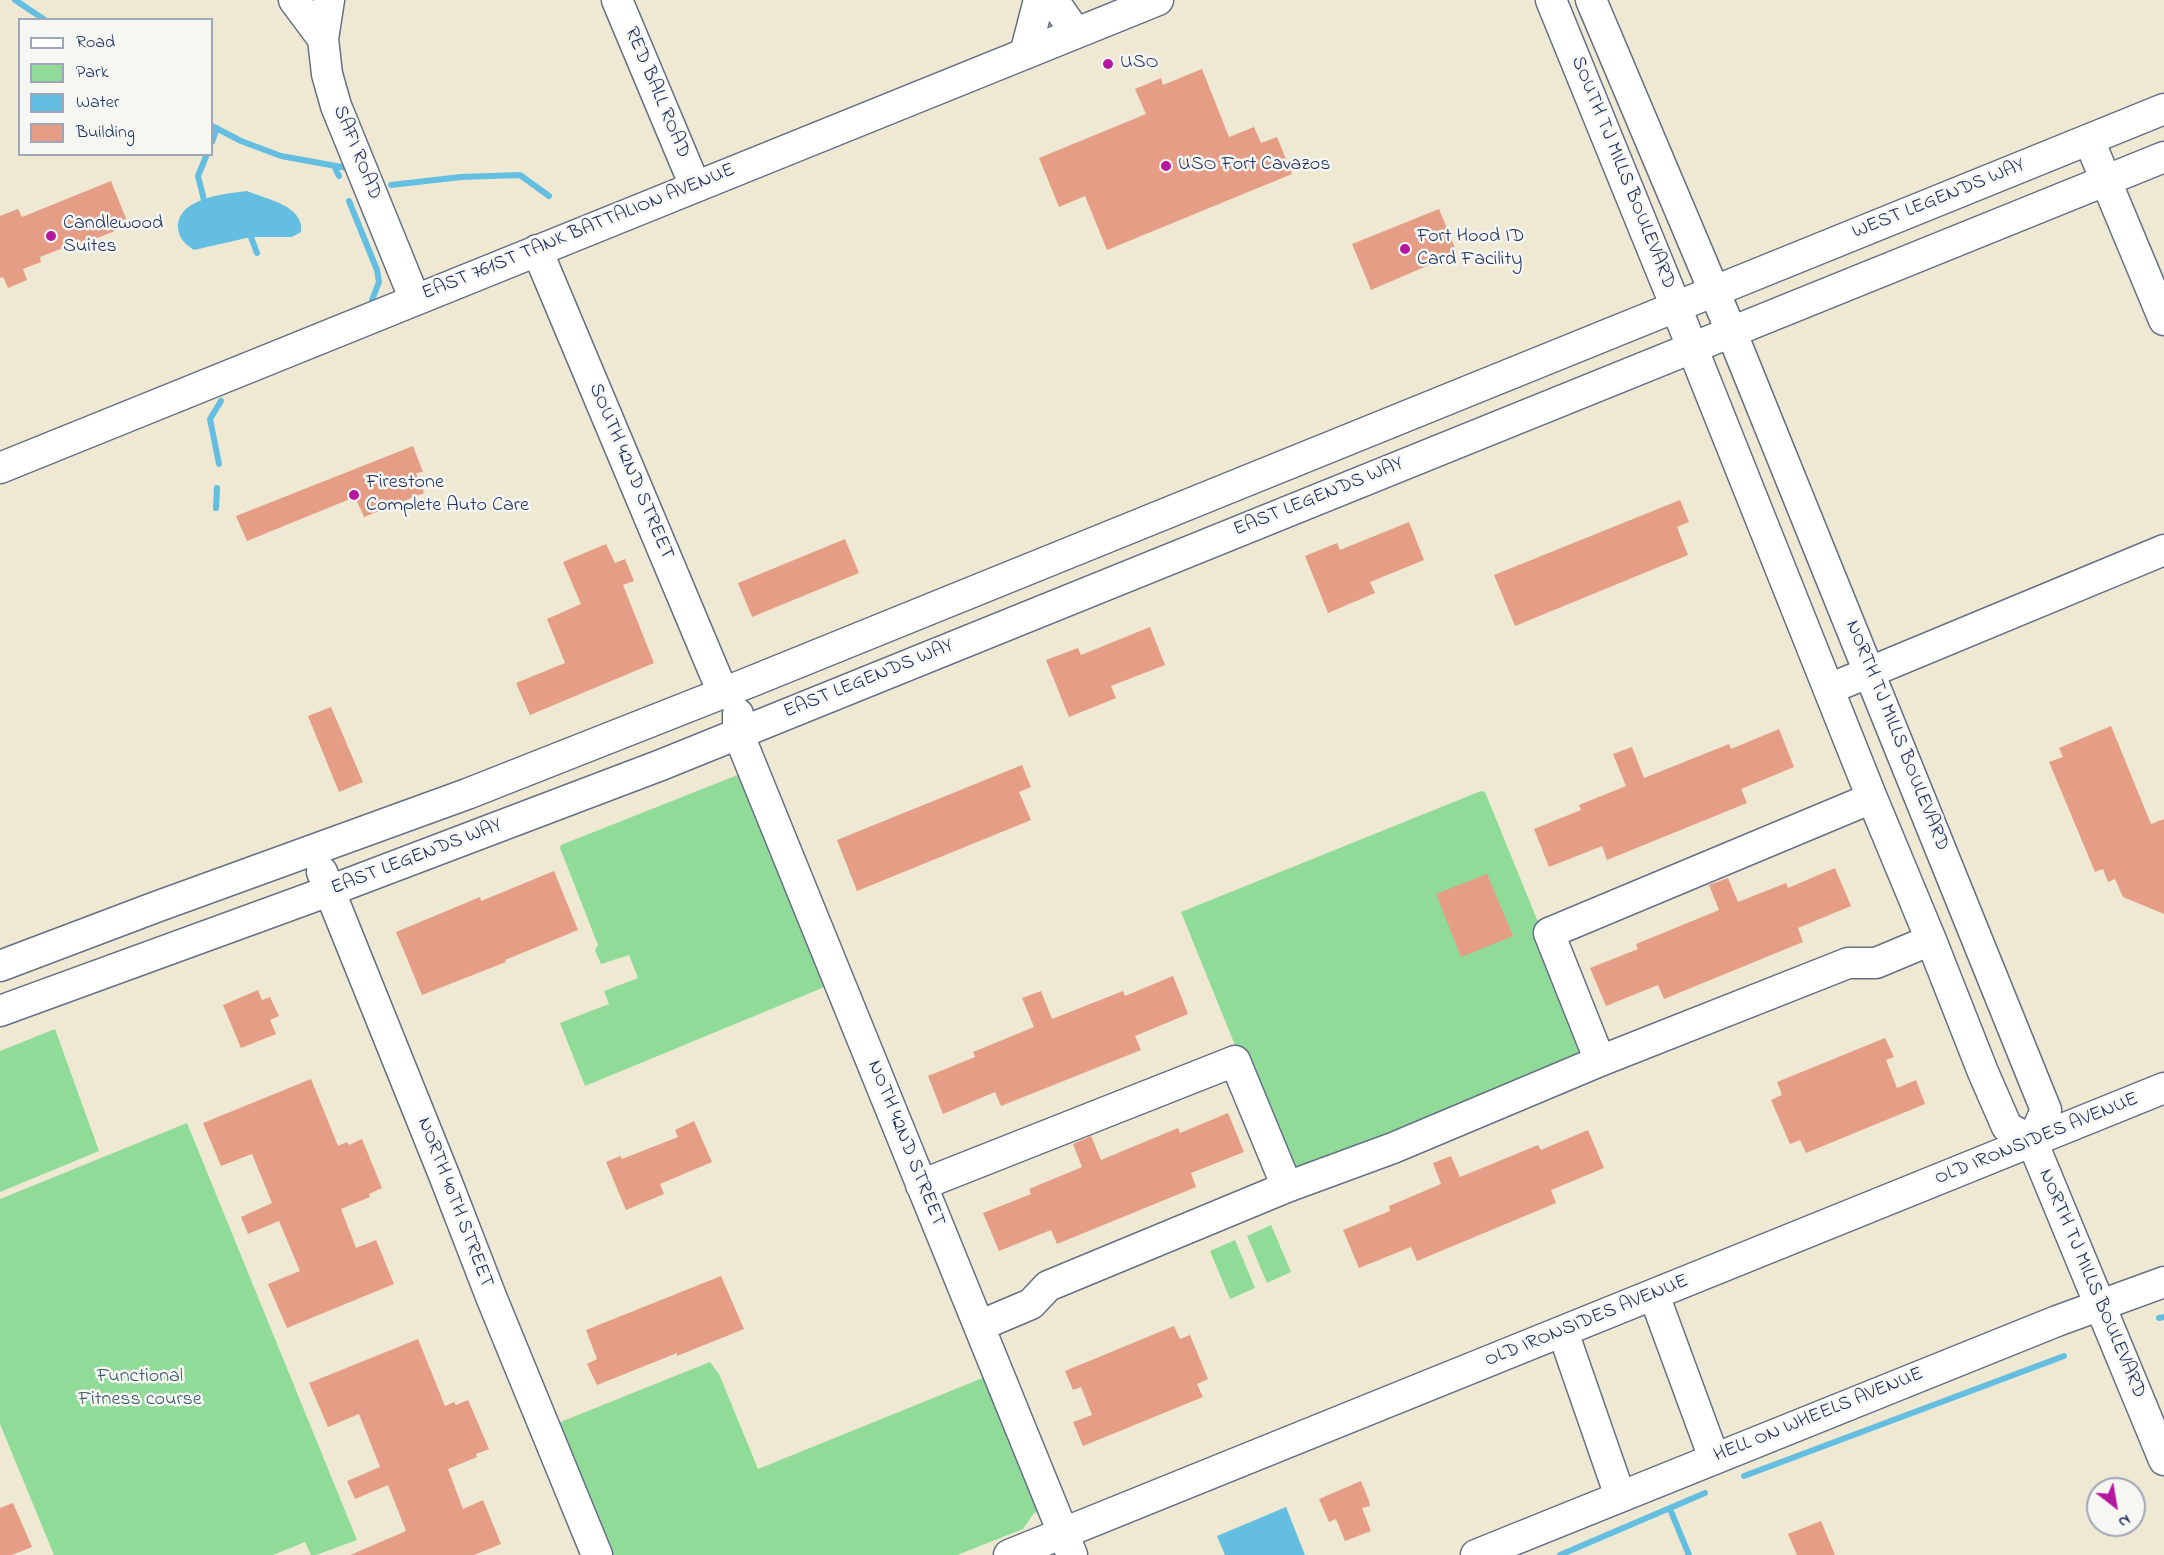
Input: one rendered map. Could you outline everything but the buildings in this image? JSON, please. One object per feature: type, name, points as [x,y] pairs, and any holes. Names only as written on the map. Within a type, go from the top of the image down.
[{"type":"street","points":[[294,0],[323,39]]},
{"type":"street","name":"SAFI ROAD","points":[[329,0],[323,39],[327,74],[336,106],[415,300]]},
{"type":"street","name":"RED BALL ROAD","points":[[617,0],[695,186]]},
{"type":"street","points":[[1025,54],[1039,0]]},
{"type":"street","points":[[1053,0],[1076,33]]},
{"type":"street","name":"EAST 761ST TANK BATTALION AVENUE","points":[[0,468],[1076,33],[1115,8],[1158,0]]},
{"type":"street","name":"SOUTH TJ MILLS BOULEVARD","points":[[1551,0],[1692,347]]},
{"type":"street","name":"SOUTH TJ MILLS BOULEVARD","points":[[1592,0],[1731,331]]},
{"type":"street","name":"WEST LEGENDS WAY","points":[[1714,291],[2164,109]]},
{"type":"street","points":[[2089,140],[2164,320]]},
{"type":"street","points":[[1731,331],[2164,157]]},
{"type":"street","name":"SOUTH 42ND STREET","points":[[537,250],[723,693]]},
{"type":"street","points":[[0,966],[467,794],[788,668],[1714,291]]},
{"type":"street","name":"EAST LEGENDS WAY","points":[[0,1011],[329,891],[661,765],[1731,331]]},
{"type":"street","name":"NORTH TJ MILLS BOULEVARD","points":[[1731,331],[2046,1110],[2032,1141],[2164,1460]]},
{"type":"street","points":[[1692,347],[1872,798],[2007,1127],[2032,1141]]},
{"type":"street","points":[[1828,689],[2164,550]]},
{"type":"street","points":[[738,733],[738,716],[744,705],[788,668]]},
{"type":"street","points":[[661,765],[708,726],[718,712],[723,693]]},
{"type":"street","name":"NOTH 42ND STREET","points":[[738,733],[1067,1544]]},
{"type":"street","points":[[1600,1061],[1549,933],[1872,798]]},
{"type":"street","name":"NORTH 40TH STREET","points":[[314,849],[597,1555]]},
{"type":"street","points":[[979,1326],[1031,1304],[1048,1286],[1287,1187],[1393,1148],[1600,1061],[1848,963],[1876,963],[1931,940]]},
{"type":"street","points":[[921,1185],[1234,1061],[1287,1187]]},
{"type":"street","name":"OLD IRONSIDES AVENUE","points":[[1009,1555],[1067,1544],[1563,1332],[2164,1088]]},
{"type":"street","name":"HELL ON WHEELS AVENUE","points":[[1476,1555],[2046,1325],[2164,1282]]},
{"type":"street","points":[[1654,1295],[1714,1458]]},
{"type":"street","points":[[1563,1332],[1620,1497]]},
{"type":"green space","points":[[740,774],[827,986],[585,1086],[560,1023],[609,1004],[604,991],[638,978],[629,955],[601,964],[595,950],[598,945],[560,848],[561,845]]},
{"type":"green space","points":[[1481,791],[1485,792],[1580,1025],[1583,1036],[1580,1054],[1302,1172],[1290,1166],[1279,1154],[1181,912]]},
{"type":"green space","points":[[55,1029],[99,1151],[0,1192],[0,1051]]},
{"type":"green space","name":"Functional Fitness course","points":[[187,1123],[357,1540],[316,1555],[311,1555],[305,1542],[273,1555],[54,1555],[0,1424],[0,1199]]},
{"type":"green space","points":[[1271,1225],[1291,1272],[1267,1283],[1247,1236]]},
{"type":"green space","points":[[1235,1240],[1255,1288],[1230,1299],[1210,1251]]},
{"type":"green space","points":[[710,1362],[719,1374],[758,1469],[985,1377],[1038,1506],[1038,1512],[1034,1513],[1023,1529],[957,1555],[612,1555],[558,1423]]},
{"type":"water","points":[[247,191],[291,210],[301,223],[301,232],[292,237],[251,237],[194,250],[183,241],[178,228],[185,210],[204,199]]},
{"type":"water","points":[[1286,1507],[1305,1555],[1225,1555],[1217,1536]]},
{"type":"waterway","points":[[15,0],[42,18]]},
{"type":"waterway","points":[[213,127],[241,141],[281,156],[347,168]]},
{"type":"waterway","points":[[213,139],[217,128]]},
{"type":"waterway","points":[[204,200],[198,176],[206,156]]},
{"type":"waterway","points":[[334,166],[339,176]]},
{"type":"waterway","points":[[391,185],[461,177],[520,175],[549,196]]},
{"type":"waterway","points":[[349,201],[377,270],[379,282],[372,300]]},
{"type":"waterway","points":[[251,237],[257,253]]},
{"type":"waterway","points":[[219,464],[210,419],[221,401]]},
{"type":"waterway","points":[[216,508],[217,488]]},
{"type":"waterway","points":[[2159,1318],[2164,1317]]},
{"type":"waterway","points":[[1744,1476],[2064,1356]]},
{"type":"waterway","points":[[1560,1555],[1705,1493]]},
{"type":"waterway","points":[[1670,1509],[1689,1555]]},
{"type":"place","name":"USO","points":[[1108,64]]},
{"type":"place","name":"USO Fort Cavazos","points":[[1166,166]]},
{"type":"place","name":"Candlewood Suites","points":[[51,236]]},
{"type":"place","name":"Fort Hood ID Card Facility","points":[[1405,249]]},
{"type":"place","name":"Firestone Complete Auto Care","points":[[354,495]]}]
